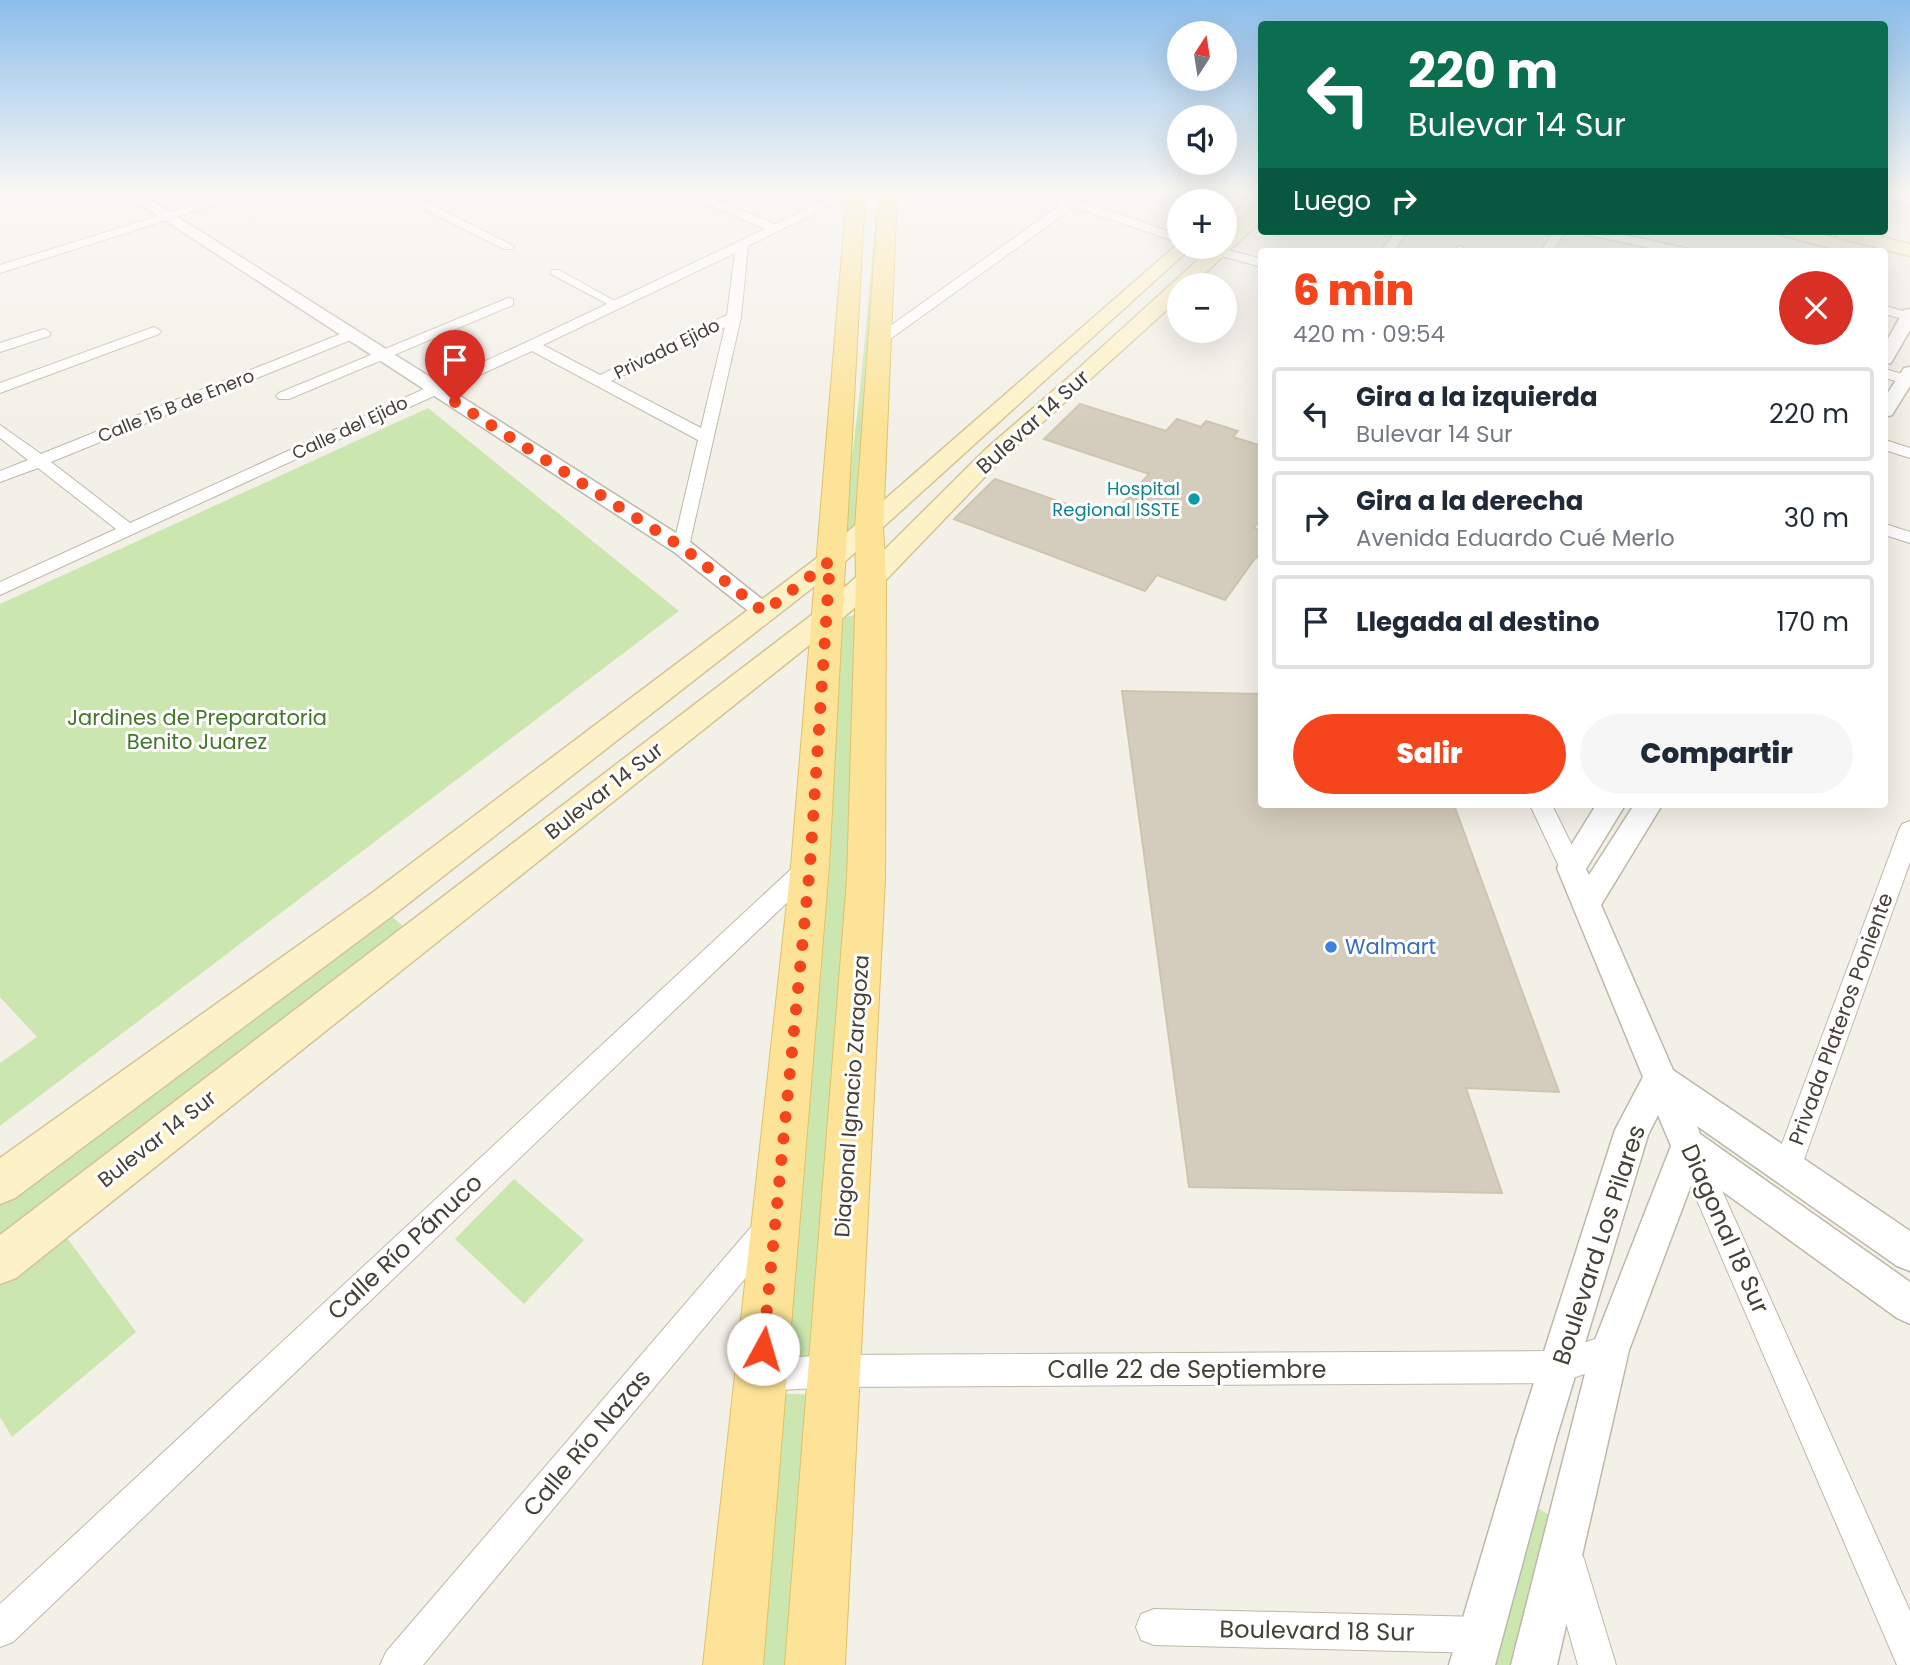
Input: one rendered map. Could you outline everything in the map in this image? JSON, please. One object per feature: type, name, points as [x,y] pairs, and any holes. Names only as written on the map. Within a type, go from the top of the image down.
[{"type":"main road","points":[[733,1665],[810,866],[851,271]]},
{"type":"main road","name":"Diagonal Ignacio Zaragoza","points":[[815,1665],[866,879],[871,579],[869,527],[884,271]]},
{"type":"main road","name":"Bulevar 14 Sur","points":[[0,1183],[384,903],[830,561],[1157,271]]},
{"type":"main road","name":"Bulevar 14 Sur","points":[[0,1262],[827,617],[871,579],[994,454],[1076,383],[1167,298]]},
{"type":"street","points":[[253,271],[682,547],[764,612]]},
{"type":"street","name":"Calle del Ejido","points":[[0,589],[690,271]]},
{"type":"street","points":[[682,547],[734,317],[739,271]]},
{"type":"street","points":[[881,339],[976,271]]},
{"type":"street","points":[[555,272],[617,305]]},
{"type":"street","points":[[284,396],[508,302]]},
{"type":"street","points":[[1888,311],[1909,316],[1888,354]]},
{"type":"street","name":"Privada Ejido","points":[[600,381],[734,317]]},
{"type":"street","points":[[0,388],[154,331]]},
{"type":"street","points":[[0,348],[44,333]]},
{"type":"street","name":"Calle 15 B de Enero","points":[[0,477],[353,334]]},
{"type":"street","points":[[532,345],[707,438]]},
{"type":"street","points":[[1888,374],[1909,378],[1888,407]]},
{"type":"street","points":[[0,430],[128,530]]},
{"type":"street","points":[[1888,445],[1910,453]]},
{"type":"street","points":[[1888,530],[1910,538]]},
{"type":"street","name":"Diagonal 18 Sur","points":[[1542,808],[1910,1653]]},
{"type":"street","points":[[1570,868],[1609,808]]},
{"type":"street","points":[[1586,905],[1646,808]]},
{"type":"street","name":"Privada Plateros Poniente","points":[[1787,1167],[1910,830]]},
{"type":"street","name":"Calle Río Pánuco","points":[[0,1629],[810,866]]},
{"type":"street","points":[[1659,1080],[1910,1252]]},
{"type":"street","name":"Boulevard Los Pilares","points":[[1477,1650],[1559,1367],[1632,1130],[1659,1080]]},
{"type":"street","points":[[1688,1146],[1910,1305]]},
{"type":"street","name":"Boulevard Los Pilares","points":[[1534,1665],[1561,1543],[1610,1350],[1688,1146]]},
{"type":"street","name":"Calle Río Nazas","points":[[399,1665],[775,1221]]},
{"type":"street","name":"Calle 22 de Septiembre","points":[[761,1375],[834,1371],[1559,1367],[1610,1350]]},
{"type":"street","points":[[1561,1543],[1597,1665]]},
{"type":"street","name":"Boulevard 18 Sur","points":[[1154,1628],[1477,1650]]},
{"type":"green space","points":[[871,271],[891,271],[886,480],[880,513],[843,535]]},
{"type":"green space","name":"Jardines de Preparatoria Benito Juarez","points":[[428,408],[679,611],[0,1126],[0,1063],[37,1037],[0,997],[0,604]]},
{"type":"green space","points":[[860,613],[828,1354],[771,1359],[838,620]]},
{"type":"green space","points":[[382,908],[412,934],[0,1245],[0,1201]]},
{"type":"green space","points":[[514,1179],[584,1240],[524,1304],[455,1239]]},
{"type":"green space","points":[[62,1231],[136,1332],[12,1437],[0,1417],[0,1279]]},
{"type":"green space","points":[[771,1393],[818,1395],[798,1665],[747,1665]]},
{"type":"green space","points":[[1527,1501],[1573,1530],[1541,1665],[1484,1665]]},
{"type":"building","name":"Hospital Regional ISSTE","points":[[1080,404],[1166,431],[1177,419],[1201,427],[1206,421],[1238,431],[1233,437],[1258,445],[1258,523],[1254,528],[1258,530],[1258,558],[1225,600],[1157,575],[1145,591],[954,519],[995,479],[1109,519],[1149,474],[1044,439]]},
{"type":"building","name":"Walmart","points":[[1122,691],[1258,694],[1258,808],[1455,808],[1559,1092],[1466,1088],[1502,1193],[1189,1187]]},
{"type":"place","name":"Hospital Regional ISSTE","points":[[1194,499]]},
{"type":"place","name":"Walmart","points":[[1331,947]]},
{"type":"route","points":[[455,402],[682,547],[764,612],[830,561],[810,866],[763,1349]]}]
